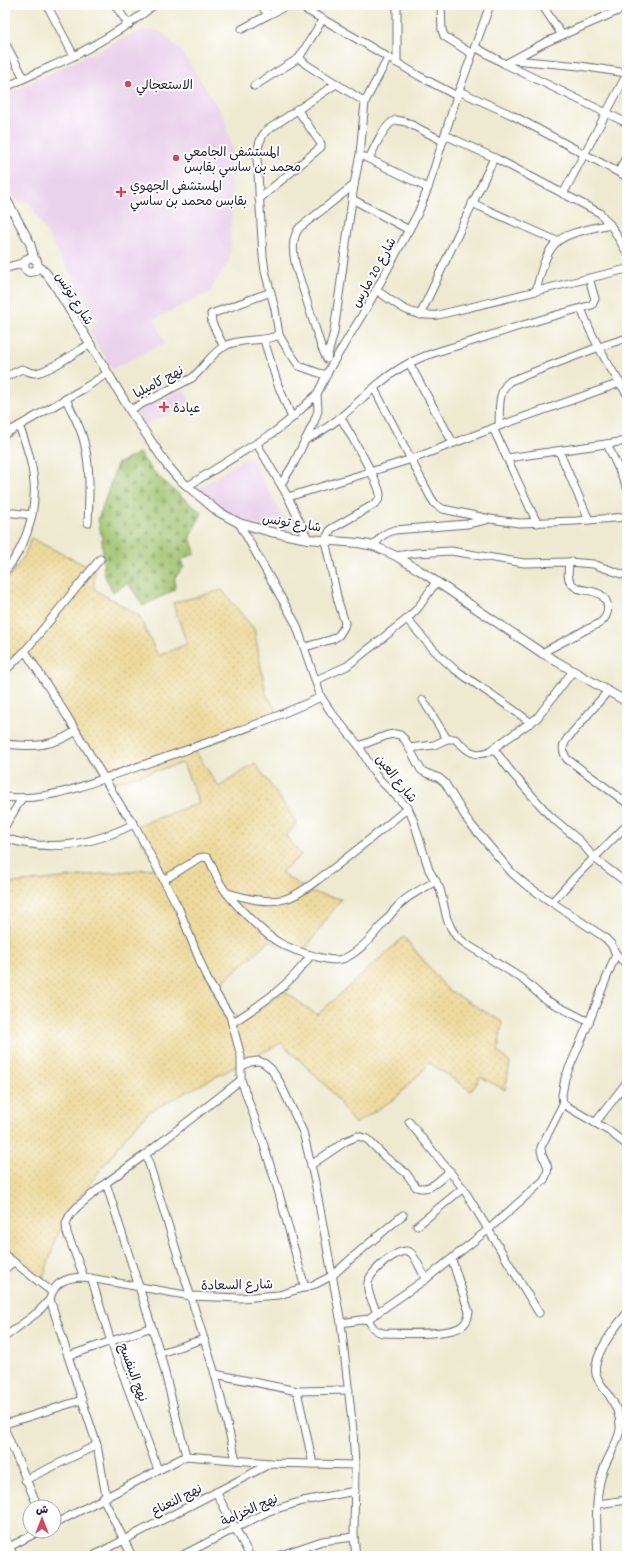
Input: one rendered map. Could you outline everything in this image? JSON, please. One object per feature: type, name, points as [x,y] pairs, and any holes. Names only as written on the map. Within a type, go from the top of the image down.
[{"type":"street","points":[[47,5],[74,56]]},
{"type":"street","points":[[115,5],[129,25]]},
{"type":"street","points":[[5,88],[74,56],[129,25],[154,5]]},
{"type":"street","points":[[261,5],[268,15]]},
{"type":"street","points":[[242,29],[288,5]]},
{"type":"street","points":[[298,5],[397,63],[458,94],[512,115],[627,177]]},
{"type":"street","points":[[397,5],[397,63]]},
{"type":"street","points":[[441,5],[442,30],[444,36],[607,112],[627,123]]},
{"type":"street","name":"شارع 20 مارس","points":[[188,486],[257,444],[292,418],[317,394],[331,366],[353,331],[410,230],[428,188],[458,94],[490,5]]},
{"type":"street","points":[[542,5],[562,35]]},
{"type":"street","points":[[505,64],[544,43],[627,7]]},
{"type":"street","points":[[254,86],[299,58],[323,19]]},
{"type":"street","points":[[5,43],[24,78]]},
{"type":"street","points":[[299,58],[365,102]]},
{"type":"street","points":[[327,358],[334,332],[352,198],[360,154],[365,102],[388,58]]},
{"type":"street","points":[[513,60],[587,67],[627,74],[563,194]]},
{"type":"street","points":[[327,375],[308,370],[296,364],[279,335],[263,256],[257,158],[262,135],[269,128],[336,84]]},
{"type":"street","points":[[259,200],[321,147],[320,142],[297,110]]},
{"type":"street","points":[[369,159],[389,124],[396,120],[406,122],[494,158],[600,213],[610,224],[627,253]]},
{"type":"street","points":[[360,154],[428,188]]},
{"type":"street","points":[[619,172],[627,154]]},
{"type":"street","points":[[420,315],[494,158]]},
{"type":"street","points":[[331,366],[316,331],[296,267],[293,255],[295,234],[299,228],[354,185]]},
{"type":"street","points":[[5,197],[30,243],[34,258],[38,261],[38,266],[35,271],[29,272],[25,269],[24,263]]},
{"type":"street","points":[[352,198],[410,230]]},
{"type":"street","points":[[472,203],[557,241]]},
{"type":"street","points":[[536,290],[546,256],[552,245],[572,233],[610,224]]},
{"type":"street","points":[[5,268],[24,263],[29,258],[34,258]]},
{"type":"street","name":"شارع تونس","points":[[38,266],[50,278],[130,410],[167,465],[178,478],[217,511],[239,523],[271,532],[308,539],[358,543],[374,546],[396,556],[542,653],[626,701]]},
{"type":"street","points":[[376,290],[409,312],[420,315],[438,315],[627,269]]},
{"type":"street","points":[[304,440],[322,431],[341,418],[374,388],[409,363],[442,350],[592,306],[595,301],[589,278]]},
{"type":"street","points":[[224,346],[212,323],[211,314],[271,292]]},
{"type":"street","points":[[581,308],[589,329],[623,383],[627,394]]},
{"type":"street","name":"نهج كاميليا","points":[[130,410],[192,378],[198,373],[210,357],[224,346],[246,340],[264,340],[279,335]]},
{"type":"street","points":[[537,523],[507,458],[496,427],[501,395],[505,384],[599,347],[627,338]]},
{"type":"street","points":[[264,340],[278,384],[292,418]]},
{"type":"street","points":[[5,377],[22,369],[30,372],[40,372],[50,368],[90,344]]},
{"type":"street","points":[[409,363],[453,443]]},
{"type":"street","points":[[5,434],[108,373]]},
{"type":"street","points":[[288,497],[412,459],[496,427],[623,383]]},
{"type":"street","points":[[374,388],[430,496],[439,507],[490,520],[520,523],[627,517]]},
{"type":"street","points":[[281,484],[293,465],[318,411],[317,394]]},
{"type":"street","points":[[66,399],[81,432],[86,449],[89,487],[88,523]]},
{"type":"street","points":[[305,647],[333,639],[339,635],[345,623],[338,601],[326,540],[331,529],[378,501],[379,491],[371,472],[341,418]]},
{"type":"street","points":[[5,571],[10,567],[26,536],[32,515],[35,490],[34,470],[19,426]]},
{"type":"street","points":[[507,458],[627,441]]},
{"type":"street","points":[[257,444],[288,497],[308,539]]},
{"type":"street","points":[[607,444],[627,487]]},
{"type":"street","points":[[559,451],[589,520]]},
{"type":"street","points":[[5,512],[32,515]]},
{"type":"street","points":[[374,546],[380,537],[386,532],[467,524],[490,520]]},
{"type":"street","name":"شارع العين","points":[[239,523],[296,624],[321,697],[331,712],[359,746],[372,769],[408,808],[429,870],[436,881],[443,899],[447,920],[456,936],[477,952],[521,978],[546,1000],[589,1022]]},
{"type":"street","points":[[396,556],[415,553],[451,552],[524,563],[569,562],[598,565],[627,576]]},
{"type":"street","points":[[5,670],[25,651],[100,559]]},
{"type":"street","points":[[542,653],[601,622],[607,612],[608,605],[600,594],[595,591],[581,590],[570,583],[568,577],[569,562]]},
{"type":"street","points":[[316,680],[347,666],[407,620],[418,608],[436,582]]},
{"type":"street","points":[[407,620],[431,647],[453,668],[512,708],[531,723]]},
{"type":"street","points":[[25,651],[134,824],[188,929],[205,976],[232,1022],[238,1041],[242,1066],[241,1080],[276,1183],[305,1288]]},
{"type":"street","points":[[409,748],[434,745],[447,739],[455,739],[473,754],[482,754],[494,748],[531,723],[545,708],[573,671]]},
{"type":"street","points":[[608,691],[563,744],[563,749],[567,759],[627,803]]},
{"type":"street","points":[[5,797],[22,798],[56,794],[219,738],[295,709],[321,697]]},
{"type":"street","points":[[423,700],[447,739]]},
{"type":"street","points":[[5,744],[35,746],[47,744],[63,739],[76,731]]},
{"type":"street","points":[[359,746],[382,737],[395,734],[405,740],[421,770],[439,778],[445,783],[468,820],[512,873],[526,885],[604,937],[611,944],[616,954],[627,965]]},
{"type":"street","points":[[494,748],[512,773],[550,816],[580,841],[594,858],[627,883]]},
{"type":"street","points":[[5,826],[22,798]]},
{"type":"street","points":[[228,894],[266,900],[285,899],[300,892],[360,849],[408,808]]},
{"type":"street","points":[[5,838],[32,844],[78,844],[113,835],[134,824]]},
{"type":"street","points":[[552,902],[627,825]]},
{"type":"street","points":[[164,880],[199,858],[208,858],[220,884],[263,931],[279,943],[311,955],[330,960],[341,960],[349,957],[371,939],[402,903],[436,881]]},
{"type":"street","points":[[341,1323],[368,1319],[426,1279],[452,1260],[489,1229],[544,1180],[548,1169],[547,1163],[541,1153],[541,1147],[563,1104],[562,1095],[565,1078],[616,954]]},
{"type":"street","points":[[232,1022],[258,1006],[285,986],[300,971],[311,955]]},
{"type":"street","points":[[242,1066],[250,1062],[258,1061],[264,1063],[271,1069],[279,1081],[303,1132],[311,1166],[333,1275],[341,1323],[349,1390],[355,1465],[356,1491],[354,1537],[356,1556]]},
{"type":"street","points":[[84,1277],[67,1233],[66,1224],[70,1215],[106,1182],[146,1154],[241,1080]]},
{"type":"street","points":[[595,1123],[627,1082]]},
{"type":"street","points":[[563,1104],[595,1123],[627,1145]]},
{"type":"street","points":[[409,1122],[463,1188],[539,1313]]},
{"type":"street","points":[[311,1166],[346,1141],[358,1136],[366,1139],[385,1157],[406,1173],[416,1187],[426,1189],[431,1187],[450,1171]]},
{"type":"street","points":[[146,1154],[215,1374],[236,1460]]},
{"type":"street","points":[[106,1182],[160,1353],[186,1456]]},
{"type":"street","points":[[417,1226],[463,1188]]},
{"type":"street","name":"شارع السعادة","points":[[5,1338],[38,1312],[58,1284],[66,1279],[74,1277],[84,1277],[92,1280],[191,1296],[240,1298],[265,1297],[305,1288],[333,1275],[403,1215]]},
{"type":"street","points":[[377,1313],[368,1289],[368,1283],[374,1271],[391,1257],[404,1251],[410,1252],[426,1279]]},
{"type":"street","points":[[5,1255],[51,1295],[68,1356],[97,1445],[104,1497],[132,1556]]},
{"type":"street","points":[[368,1319],[372,1328],[377,1332],[383,1333],[432,1332],[461,1327],[468,1318],[469,1312],[452,1260]]},
{"type":"street","points":[[5,1269],[13,1262]]},
{"type":"street","name":"نهج البنفسج","points":[[92,1280],[111,1342],[158,1470]]},
{"type":"street","points":[[598,1556],[598,1504],[602,1473],[616,1444],[620,1430],[620,1419],[615,1404],[596,1374],[596,1364],[600,1352],[627,1313]]},
{"type":"street","points":[[68,1356],[152,1327]]},
{"type":"street","points":[[160,1353],[204,1339]]},
{"type":"street","points":[[215,1374],[297,1391],[349,1390]]},
{"type":"street","points":[[297,1391],[313,1464]]},
{"type":"street","points":[[5,1424],[82,1400]]},
{"type":"street","points":[[5,1430],[34,1499]]},
{"type":"street","points":[[25,1480],[97,1445]]},
{"type":"street","points":[[62,1520],[186,1456],[271,1463],[355,1465]]},
{"type":"street","name":"نهج النعناع","points":[[92,1556],[271,1463]]},
{"type":"street","name":"نهج الخزامة","points":[[181,1556],[253,1518],[283,1506],[356,1491]]},
{"type":"street","points":[[216,1492],[250,1556]]},
{"type":"street","points":[[598,1504],[627,1500]]},
{"type":"street","points":[[278,1556],[322,1541],[354,1537]]},
{"type":"street","points":[[5,1538],[14,1556]]},
{"type":"street","points":[[9,1547],[24,1539]]},
{"type":"shaded area","name":"المستشفى الجهوي بقابس محمد بن ساسي","points":[[149,30],[160,31],[182,52],[224,117],[233,152],[230,258],[210,292],[155,319],[165,343],[112,369],[90,331],[97,320],[29,202],[17,202],[5,181],[5,95],[136,32]]},
{"type":"shaded area","name":"عيادة","points":[[184,389],[190,402],[144,426],[137,412]]},
{"type":"shaded area","points":[[245,458],[252,459],[289,527],[285,531],[246,522],[227,513],[200,493],[200,488]]},
{"type":"sand","points":[[31,538],[94,570],[94,589],[139,616],[158,656],[187,644],[173,603],[222,590],[254,629],[266,694],[279,715],[195,751],[219,787],[255,763],[297,823],[286,836],[301,855],[281,872],[309,892],[341,899],[301,955],[269,941],[218,986],[230,1012],[244,1022],[284,991],[317,1015],[404,937],[447,989],[502,1022],[498,1052],[510,1063],[505,1090],[481,1077],[471,1091],[430,1063],[397,1097],[355,1124],[327,1086],[281,1043],[150,1111],[127,1135],[63,1219],[42,1281],[5,1252],[5,884],[158,868],[133,827],[199,803],[183,763],[108,784],[31,657],[12,655],[5,663],[5,582],[24,557]]},
{"type":"green space","points":[[139,453],[160,478],[202,513],[190,536],[195,553],[181,560],[184,568],[175,577],[175,590],[143,606],[128,583],[113,592],[104,574],[102,540],[98,520],[117,464]]},
{"type":"place","name":"الاستعجالي","points":[[128,84]]},
{"type":"place","name":"المستشفى الجامعي محمد بن ساسي بقابس","points":[[176,158]]},
{"type":"place","name":"المستشفى الجهوي بقابس محمد بن ساسي","points":[[121,192]]},
{"type":"place","name":"عيادة","points":[[164,407]]}]
